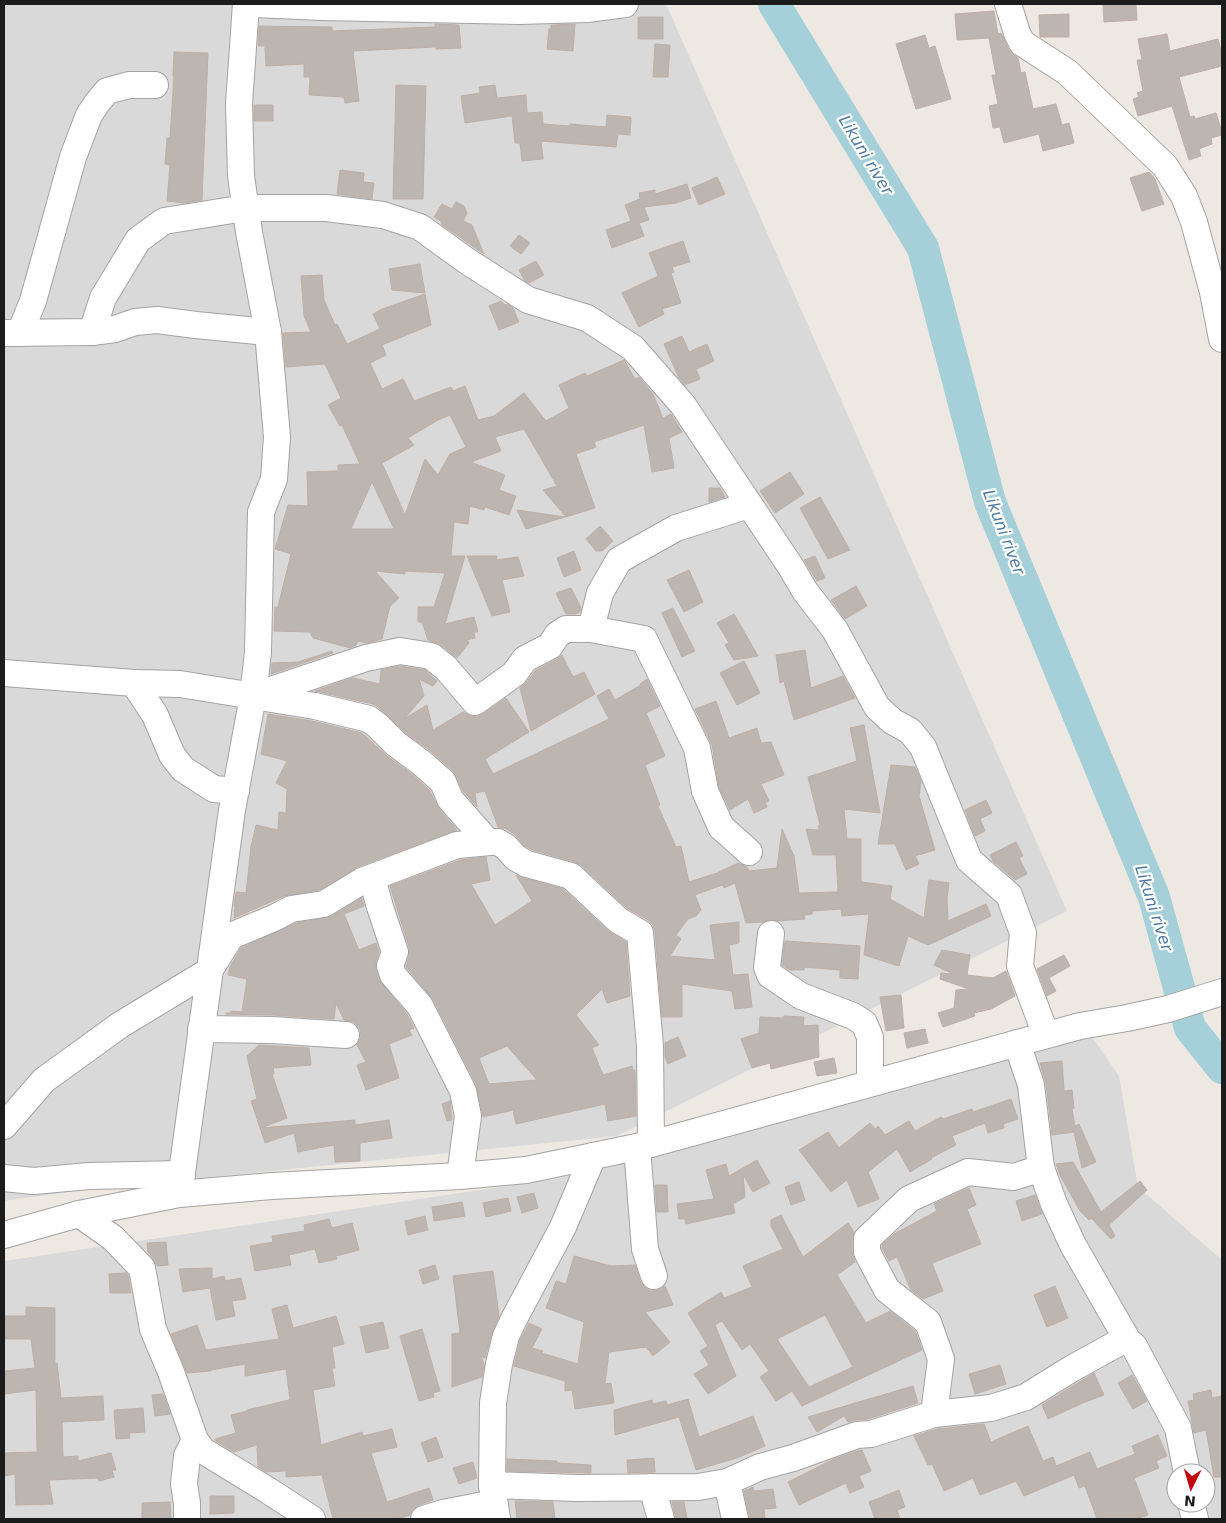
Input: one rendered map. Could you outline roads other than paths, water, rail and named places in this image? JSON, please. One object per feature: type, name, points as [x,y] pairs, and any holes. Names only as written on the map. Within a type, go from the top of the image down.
[{"type":"street","points":[[180,1184],[236,790],[253,696],[258,652],[261,512],[274,479],[277,437],[268,332],[245,208],[241,176],[239,104],[246,4]]},
{"type":"street","points":[[255,4],[518,11],[587,9],[626,4]]},
{"type":"street","points":[[1008,4],[1017,34],[1022,42],[1068,72],[1170,173],[1184,196],[1194,222],[1213,292],[1222,339]]},
{"type":"street","points":[[12,333],[33,301],[73,157],[90,115],[107,91],[129,85],[155,85]]},
{"type":"street","points":[[92,332],[103,298],[138,240],[164,221],[245,208],[326,208],[383,215],[420,227],[467,261],[528,300],[587,318],[634,348],[683,405],[791,567],[805,592],[835,630],[877,707],[892,721],[910,731],[923,747],[969,860],[1009,896],[1023,933],[1020,966],[1046,1035]]},
{"type":"street","points":[[12,333],[92,332],[115,329],[135,322],[156,320],[268,332]]},
{"type":"street","points":[[591,629],[600,593],[619,560],[676,528],[749,505]]},
{"type":"street","points":[[253,696],[366,658],[400,651],[431,656],[446,668],[475,702],[514,674],[525,659],[550,646],[557,635],[566,630],[591,629],[644,639],[697,748],[705,791],[721,827],[749,852]]},
{"type":"street","points":[[4,673],[134,683],[180,684],[315,706],[369,719],[396,744],[443,782],[450,799],[488,842]]},
{"type":"street","points":[[134,683],[155,715],[172,755],[183,769],[214,789],[236,790]]},
{"type":"street","points":[[4,1126],[44,1080],[120,1025],[209,971],[231,936],[291,909],[324,904],[362,881],[457,845],[498,842],[506,846],[516,858],[528,864],[571,876],[618,920],[640,933],[650,1046],[644,1145],[645,1249],[654,1276]]},
{"type":"street","points":[[372,878],[395,952],[390,966],[393,975],[420,1006],[464,1091],[468,1116],[460,1176]]},
{"type":"street","points":[[771,934],[767,967],[770,975],[801,996],[854,1016],[864,1023],[870,1037],[870,1083]]},
{"type":"street","points":[[4,1178],[34,1181],[89,1176],[180,1184],[272,1186],[369,1182],[526,1170],[644,1145],[1080,1026],[1168,1009],[1211,996]]},
{"type":"street","points":[[202,1029],[272,1030],[346,1035]]},
{"type":"street","points":[[1018,1043],[1031,1085],[1041,1168],[1054,1204],[1073,1245],[1128,1341],[1134,1346],[1175,1421],[1185,1463]]},
{"type":"street","points":[[494,1502],[493,1403],[499,1364],[506,1336],[563,1227],[593,1156]]},
{"type":"street","points":[[934,1414],[941,1360],[928,1322],[887,1290],[867,1252],[867,1239],[909,1199],[968,1172],[1014,1177],[1041,1168]]},
{"type":"street","points":[[4,1235],[180,1184]]},
{"type":"street","points":[[79,1214],[113,1238],[142,1268],[153,1329],[171,1372],[195,1440],[202,1450],[312,1519]]},
{"type":"street","points":[[424,1519],[494,1502],[577,1488],[698,1487],[728,1482],[760,1467],[793,1458],[857,1435],[872,1434],[934,1414],[991,1408],[1026,1396],[1120,1342],[1128,1341]]},
{"type":"street","points":[[187,1519],[184,1484],[186,1456],[195,1440]]},
{"type":"street","points":[[728,1482],[736,1519]]},
{"type":"street","points":[[652,1487],[661,1519]]},
{"type":"waterway","name":"Likuni river","points":[[774,4],[923,248],[990,502],[1154,897],[1190,1028],[1222,1068]]}]
